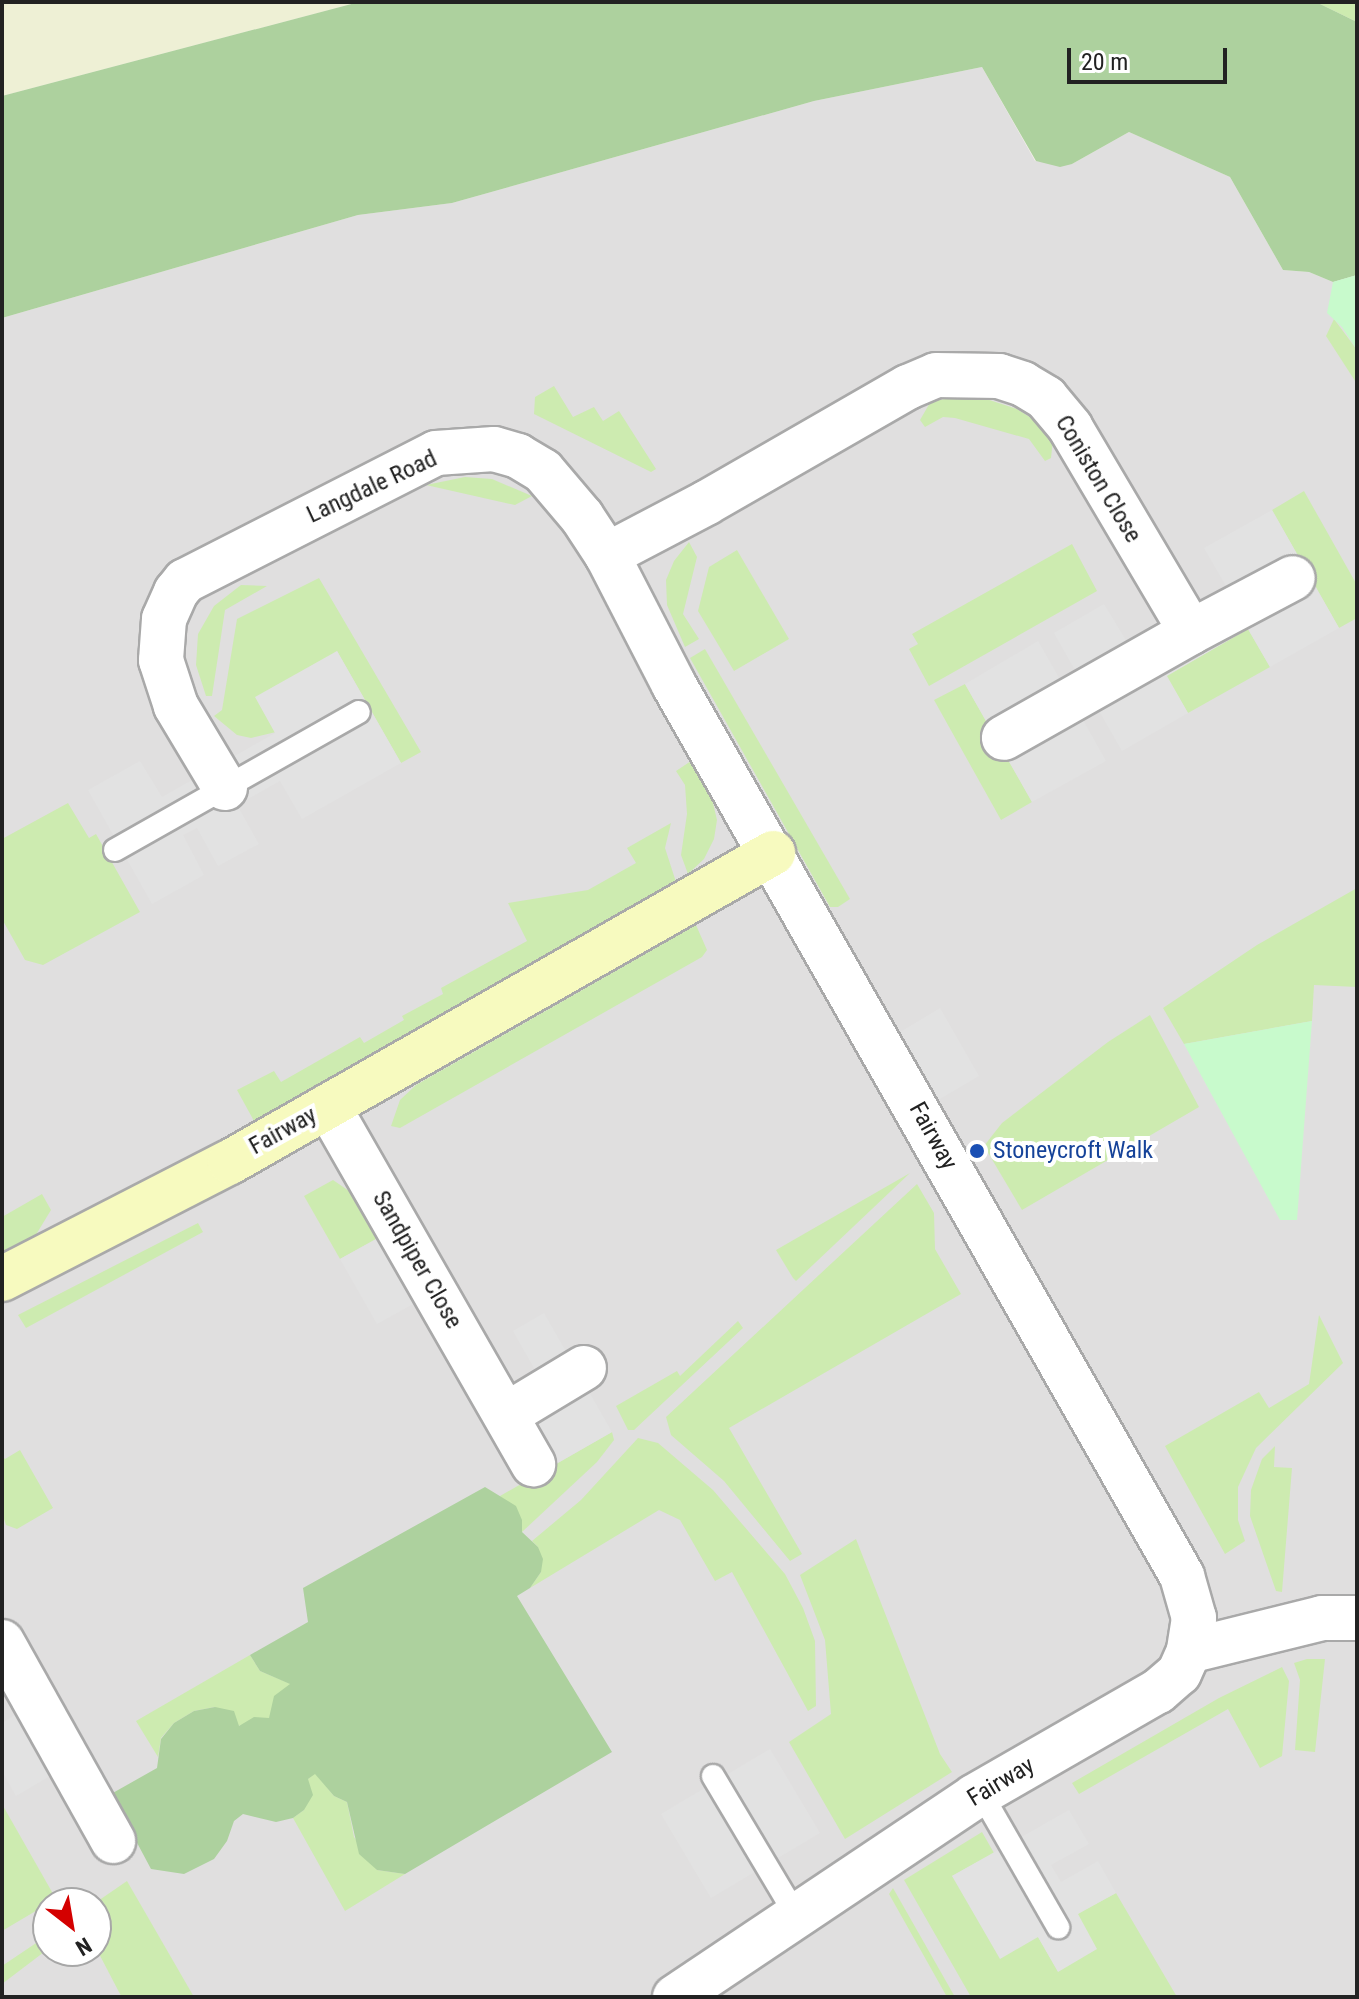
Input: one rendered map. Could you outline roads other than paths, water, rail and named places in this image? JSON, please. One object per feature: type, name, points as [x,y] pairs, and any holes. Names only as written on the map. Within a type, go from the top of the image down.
[{"type":"street","name":"Coniston Close","points":[[607,555],[908,387],[936,375],[999,376],[1023,384],[1046,398],[1070,427],[1191,632]]},
{"type":"street","name":"Langdale Road","points":[[225,788],[176,706],[161,660],[160,634],[169,604],[185,581],[436,453],[494,449],[518,456],[543,471],[582,517],[607,555],[674,685],[773,853]]},
{"type":"street","points":[[1004,738],[1293,578]]},
{"type":"street","name":"Fairway","points":[[2,1279],[135,1214],[773,853],[1182,1576],[1194,1618],[1189,1651],[1179,1673],[1158,1691],[981,1793],[675,1997]]},
{"type":"street","name":"Sandpiper Close","points":[[328,1106],[533,1464]]},
{"type":"street","points":[[506,1415],[584,1368]]},
{"type":"street","points":[[1189,1651],[1310,1620],[1357,1618]]},
{"type":"street","points":[[4,1651],[113,1841]]},
{"type":"lane","points":[[115,850],[359,712]]},
{"type":"lane","points":[[713,1776],[796,1915]]},
{"type":"lane","points":[[981,1793],[1058,1927]]},
{"type":"place","name":"Stoneycroft Walk","points":[[977,1151]]}]
